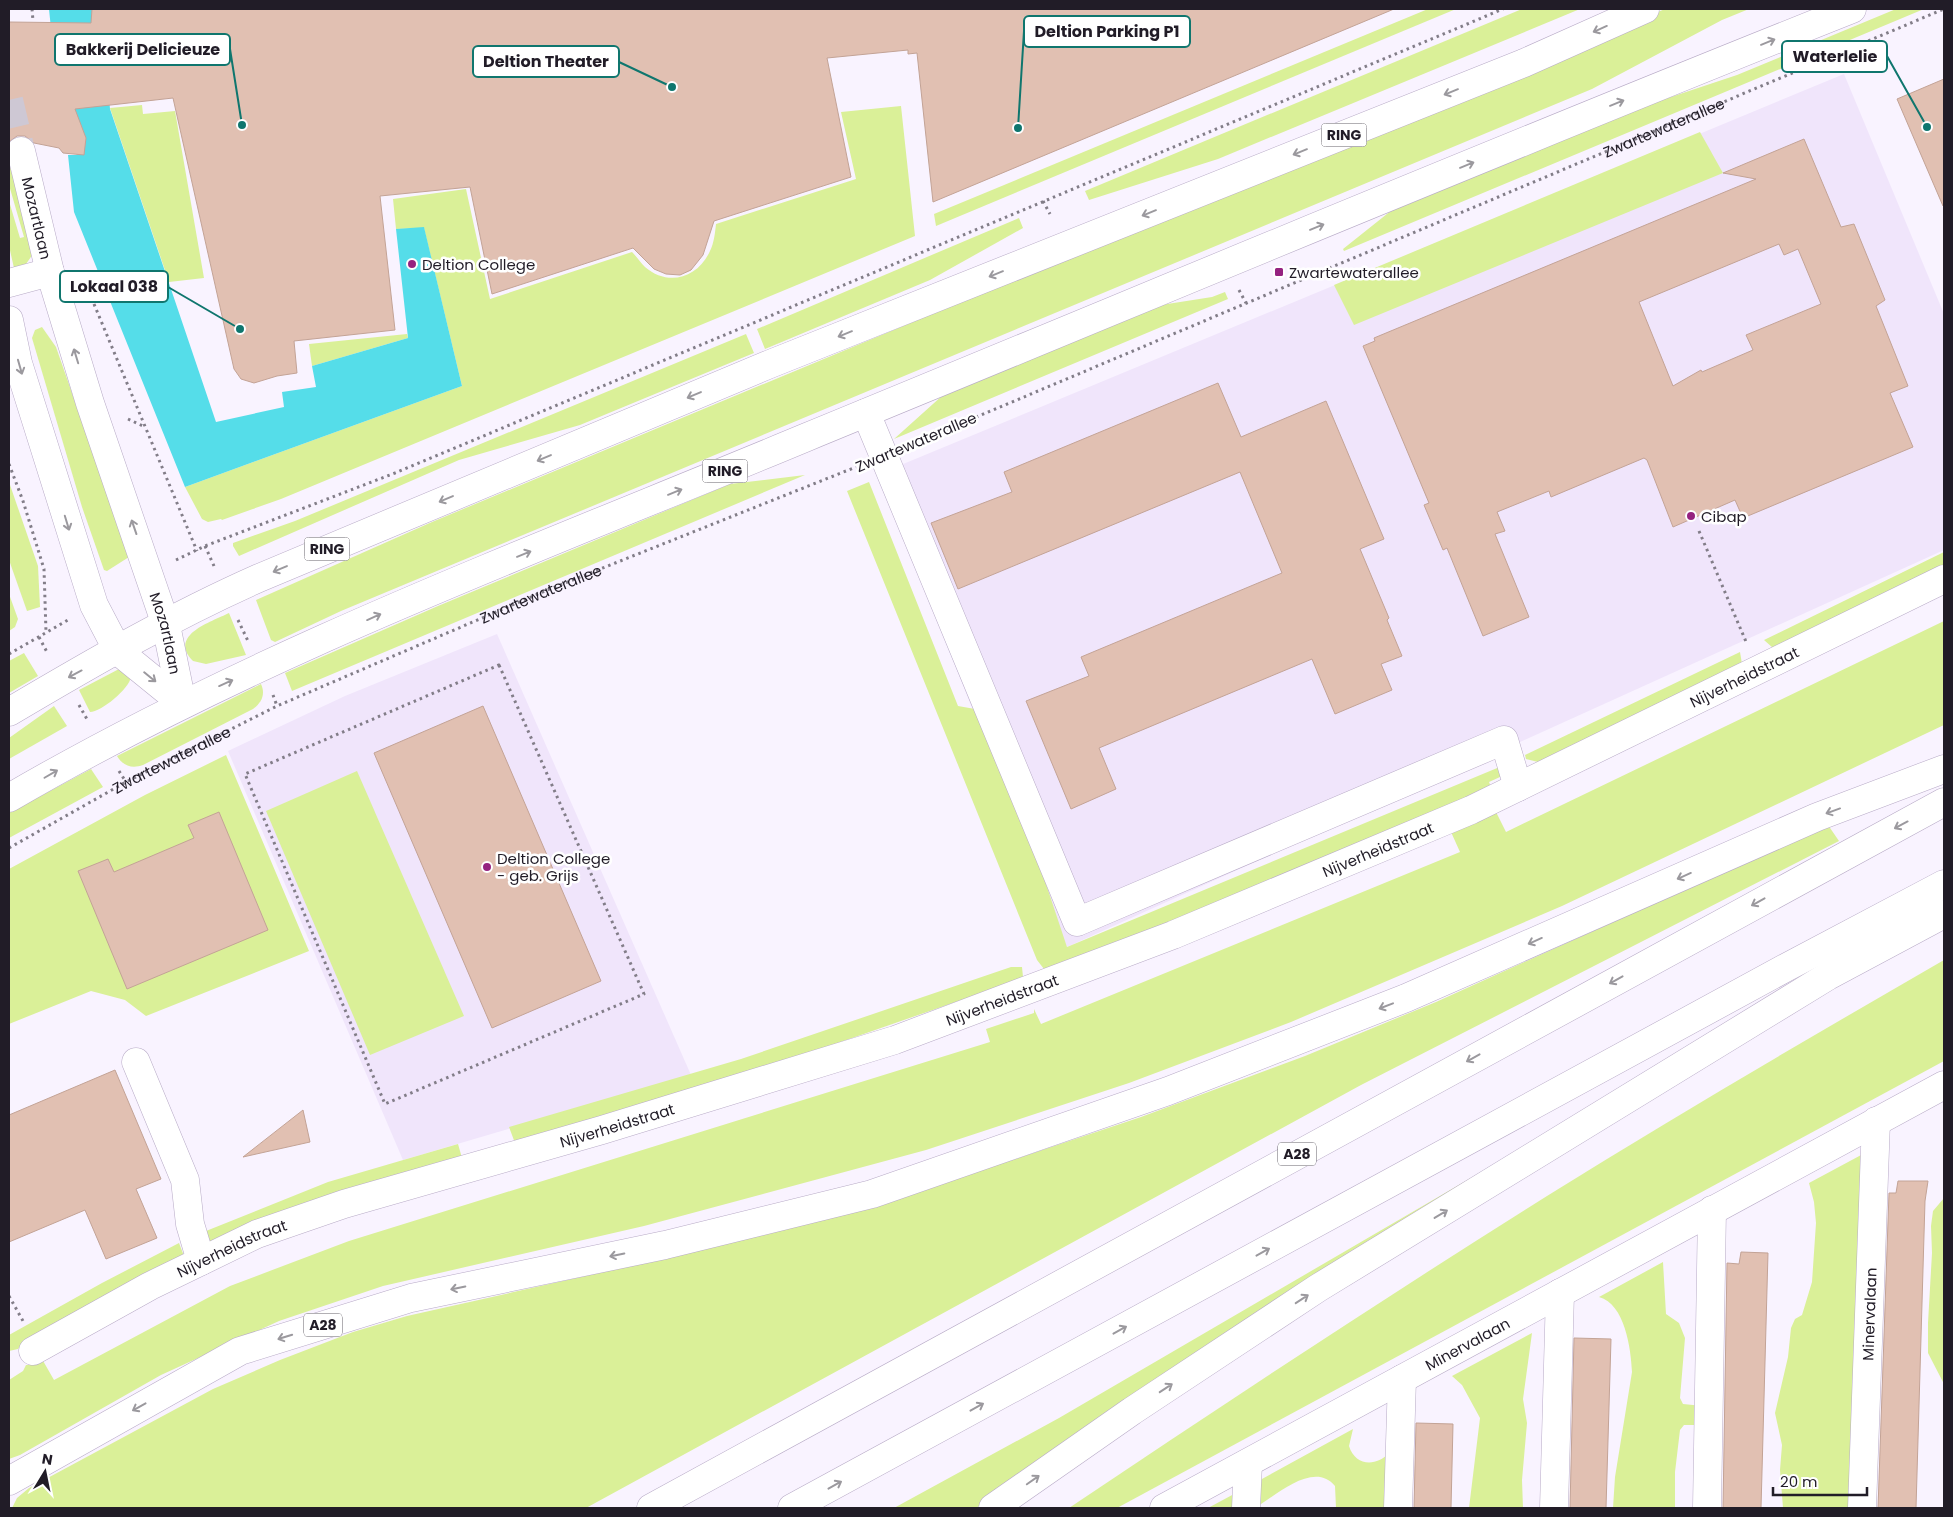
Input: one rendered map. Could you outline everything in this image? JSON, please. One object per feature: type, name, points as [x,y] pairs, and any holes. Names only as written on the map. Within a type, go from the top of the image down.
[{"type":"main road","name":"RING","points":[[9,712],[64,680],[226,593],[770,364],[1515,66],[1645,9]]},
{"type":"main road","name":"RING","points":[[9,798],[182,703],[397,606],[1621,101],[1852,9]]},
{"type":"main road","name":"Mozartlaan","points":[[21,150],[50,272],[90,403],[150,572],[166,625],[182,703]]},
{"type":"main road","points":[[9,284],[50,272]]},
{"type":"main road","name":"Mozartlaan","points":[[9,320],[18,363],[94,605],[118,651],[182,703]]},
{"type":"main road","points":[[866,413],[1077,922],[1504,740],[1518,787]]},
{"type":"main road","name":"Nijverheidstraat","points":[[33,1351],[150,1286],[258,1234],[344,1204],[602,1130],[895,1040],[1173,935],[1462,813],[1944,579]]},
{"type":"main road","name":"A28","points":[[9,1480],[240,1351],[411,1298],[665,1245],[882,1191],[1168,1091],[1406,998],[1817,817],[1944,770]]},
{"type":"main road","name":"A28","points":[[651,1508],[1944,802]]},
{"type":"main road","points":[[792,1508],[1787,967],[1944,884]]},
{"type":"main road","points":[[993,1508],[1132,1411],[1318,1288],[1828,976],[1944,914]]},
{"type":"main road","points":[[136,1062],[185,1180],[190,1224],[202,1261]]},
{"type":"main road","name":"Minervalaan","points":[[1164,1508],[1944,1084]]},
{"type":"main road","name":"Minervalaan","points":[[1862,1508],[1876,1122]]},
{"type":"main road","points":[[1707,1508],[1712,1210]]},
{"type":"main road","points":[[1554,1508],[1560,1293]]},
{"type":"main road","points":[[1398,1508],[1402,1379]]},
{"type":"main road","points":[[1246,1508],[1248,1463]]},
{"type":"path","points":[[32,9],[33,21]]},
{"type":"path","points":[[150,572],[205,546],[395,473],[1503,9]]},
{"type":"path","name":"Zwartewaterallee","points":[[9,848],[126,782],[277,706],[545,591],[884,456],[1944,9]]},
{"type":"path","points":[[1043,201],[1050,214]]},
{"type":"path","points":[[1239,289],[1246,303]]},
{"type":"path","points":[[93,303],[197,551]]},
{"type":"path","points":[[9,464],[23,501],[44,569],[46,632]]},
{"type":"path","points":[[1699,531],[1758,670]]},
{"type":"path","points":[[205,546],[277,706]]},
{"type":"path","points":[[9,654],[94,605]]},
{"type":"path","points":[[39,637],[126,782]]},
{"type":"path","points":[[499,665],[644,994],[385,1104],[245,774],[499,665]]},
{"type":"path","points":[[9,1296],[23,1321]]},
{"type":"shaded area","points":[[1844,74],[1944,314],[1944,550],[1067,947],[879,474]]},
{"type":"shaded area","points":[[497,634],[691,1075],[403,1160],[228,751],[345,696]]},
{"type":"green space","points":[[1428,9],[1456,9],[936,226],[934,214]]},
{"type":"green space","points":[[1522,9],[1580,9],[1218,159],[1089,200],[1085,191]]},
{"type":"green space","points":[[1665,9],[1749,9],[1722,20],[1592,89],[341,611],[275,642],[271,640],[256,600],[432,522]]},
{"type":"green space","points":[[1896,9],[1924,9],[1344,251],[1343,249],[1397,206],[1605,119],[1737,75]]},
{"type":"green space","points":[[142,105],[143,114],[175,111],[204,278],[169,282],[110,108]]},
{"type":"green space","points":[[901,106],[915,236],[281,499],[222,520],[208,522],[202,519],[185,487],[462,386],[424,228],[396,229],[393,199],[466,189],[490,299],[632,252],[645,267],[654,273],[663,277],[682,277],[698,268],[705,260],[712,245],[716,224],[856,179],[841,112]]},
{"type":"green space","points":[[1700,132],[1723,173],[1354,325],[1334,285]]},
{"type":"green space","points":[[9,148],[33,254],[26,264],[14,268],[9,246],[9,201],[20,238],[24,237],[9,185]]},
{"type":"green space","points":[[1019,218],[1023,228],[930,280],[765,349],[757,329]]},
{"type":"green space","points":[[1225,292],[1228,299],[894,439],[943,395],[1161,305],[1212,297]]},
{"type":"green space","points":[[42,327],[56,347],[129,557],[107,571],[104,570],[82,507],[32,338],[35,330]]},
{"type":"green space","points":[[407,334],[408,338],[312,366],[309,344]]},
{"type":"green space","points":[[746,334],[754,353],[580,425],[459,460],[239,556],[233,546],[233,543],[295,521]]},
{"type":"green space","points":[[805,475],[292,691],[285,673],[438,606],[730,484]]},
{"type":"green space","points":[[9,482],[38,566],[40,607],[27,611],[9,560]]},
{"type":"green space","points":[[869,482],[958,706],[975,709],[1040,866],[1067,947],[1502,766],[1500,777],[1489,782],[1491,787],[1275,883],[1044,969],[1037,960],[847,491]]},
{"type":"green space","points":[[1944,552],[1944,567],[1773,648],[1764,640]]},
{"type":"green space","points":[[9,594],[18,619],[15,627],[9,631]]},
{"type":"green space","points":[[229,613],[246,655],[206,664],[193,661],[187,652],[186,644],[189,637],[203,625]]},
{"type":"green space","points":[[1944,621],[1944,725],[1562,906],[1291,1022],[1129,1083],[926,1150],[644,1226],[383,1286],[279,1321],[161,1375],[20,1455],[9,1459],[9,1380],[23,1371],[26,1365],[32,1365],[42,1359],[54,1380],[230,1286],[349,1241],[990,1042],[986,1029],[1034,1013],[1034,1009],[1041,1024],[1460,852],[1451,832],[1496,812],[1506,832]]},
{"type":"green space","points":[[1740,652],[1742,664],[1542,763],[1526,759],[1525,755]]},
{"type":"green space","points":[[24,653],[38,676],[9,693],[9,661]]},
{"type":"green space","points":[[119,669],[131,677],[125,688],[107,704],[90,712],[79,690]]},
{"type":"green space","points":[[261,684],[262,698],[253,709],[143,765],[128,766],[117,756]]},
{"type":"green space","points":[[54,706],[67,726],[9,759],[9,738]]},
{"type":"green space","points":[[226,755],[309,951],[146,1016],[125,1000],[91,991],[9,1024],[9,869],[145,795]]},
{"type":"green space","points":[[91,769],[103,787],[9,838],[9,813]]},
{"type":"green space","points":[[357,771],[464,1016],[370,1055],[266,811]]},
{"type":"green space","points":[[1828,825],[1839,841],[1361,1085],[586,1508],[12,1508],[17,1498],[29,1488],[213,1389],[280,1360],[353,1332],[407,1316],[652,1261],[937,1185],[1141,1117],[1305,1056],[1436,1002]]},
{"type":"green space","points":[[1944,960],[1944,1061],[1117,1508],[1069,1508],[1307,1350],[1596,1165]]},
{"type":"green space","points":[[1011,967],[1022,967],[1023,977],[809,1053],[515,1143],[509,1127],[741,1059]]},
{"type":"green space","points":[[458,1144],[462,1158],[210,1244],[206,1231],[328,1182]]},
{"type":"green space","points":[[1863,1154],[1855,1508],[1783,1508],[1780,1470],[1782,1445],[1775,1413],[1788,1357],[1791,1328],[1795,1319],[1802,1315],[1812,1282],[1816,1223],[1814,1202],[1809,1183]]},
{"type":"green space","points":[[1493,1165],[976,1508],[894,1508],[1059,1418]]},
{"type":"green space","points":[[1944,1198],[1944,1384],[1928,1353],[1928,1323],[1932,1253],[1931,1226],[1933,1211]]},
{"type":"green space","points":[[179,1243],[184,1256],[22,1343],[18,1349],[9,1351],[9,1335]]},
{"type":"green space","points":[[1663,1262],[1666,1314],[1679,1323],[1685,1338],[1680,1398],[1683,1404],[1703,1406],[1698,1425],[1684,1425],[1680,1430],[1675,1472],[1675,1508],[1613,1508],[1615,1477],[1632,1372],[1628,1340],[1621,1318],[1608,1301],[1599,1297]]},
{"type":"green space","points":[[1532,1333],[1523,1399],[1527,1423],[1522,1480],[1523,1508],[1469,1508],[1480,1418],[1462,1385],[1452,1376]]},
{"type":"green space","points":[[1353,1429],[1349,1446],[1352,1453],[1361,1461],[1378,1461],[1389,1453],[1389,1508],[1336,1508],[1335,1486],[1326,1479],[1316,1477],[1306,1478],[1295,1483],[1255,1508],[1251,1485]]},
{"type":"green space","points":[[1234,1494],[1233,1508],[1208,1508]]},
{"type":"water","points":[[49,9],[101,9],[110,109],[216,422],[284,407],[282,392],[316,387],[312,366],[408,338],[396,229],[424,227],[462,386],[185,487],[74,212],[68,155],[76,155],[83,151],[86,138],[59,108]]},
{"type":"building","points":[[92,9],[1394,9],[933,202],[917,53],[908,54],[908,50],[827,58],[851,177],[714,221],[703,255],[691,270],[680,275],[666,274],[654,269],[633,248],[492,294],[470,187],[380,196],[395,330],[294,341],[297,373],[277,376],[254,383],[241,379],[234,369],[173,98],[75,109],[86,138],[84,155],[63,153],[59,148],[34,143],[25,136],[17,136],[9,142],[9,22],[91,23]]},
{"type":"building","points":[[1944,79],[1944,205],[1943,206],[1897,99]]},
{"type":"building","points":[[1804,139],[1841,227],[1854,224],[1885,300],[1876,306],[1908,386],[1890,393],[1913,447],[1743,518],[1735,500],[1673,527],[1647,460],[1644,458],[1551,497],[1549,491],[1497,512],[1505,531],[1495,534],[1529,617],[1483,636],[1447,548],[1443,550],[1424,505],[1429,503],[1363,346],[1375,341],[1374,338],[1756,179],[1723,173]],"holes":[[[1779,244],[1784,255],[1798,249],[1821,304],[1746,335],[1753,350],[1702,372],[1701,370],[1673,386],[1639,302]]]},
{"type":"building","points":[[1218,383],[1241,437],[1326,401],[1384,539],[1360,549],[1389,618],[1387,620],[1402,656],[1381,664],[1392,690],[1335,714],[1312,659],[1099,748],[1116,789],[1071,809],[1026,701],[1089,676],[1081,657],[1282,573],[1240,472],[958,589],[931,523],[1012,492],[1004,472]]},
{"type":"building","name":"Deltion College - geb. Grijs","points":[[483,706],[601,981],[492,1028],[374,753]]},
{"type":"building","points":[[219,812],[268,930],[127,989],[78,871],[108,859],[114,872],[194,838],[188,825]]},
{"type":"building","points":[[115,1070],[161,1179],[136,1189],[157,1238],[106,1259],[85,1210],[9,1242],[9,1115]]},
{"type":"building","points":[[303,1110],[310,1142],[243,1157]]},
{"type":"building","points":[[1898,1181],[1928,1181],[1925,1201],[1916,1508],[1878,1508],[1889,1193],[1896,1193]]},
{"type":"building","points":[[1741,1252],[1768,1253],[1761,1508],[1723,1508],[1727,1263],[1739,1264]]},
{"type":"building","points":[[1574,1338],[1611,1339],[1606,1508],[1570,1508]]},
{"type":"building","points":[[1416,1423],[1453,1424],[1451,1508],[1414,1508]]},
{"type":"tunnel","points":[[9,100],[21,151]]},
{"type":"place","name":"Deltion Theater","points":[[672,87]]},
{"type":"place","name":"Bakkerij Delicieuze","points":[[242,125]]},
{"type":"place","name":"Waterlelie","points":[[1927,127]]},
{"type":"place","name":"Deltion Parking P1","points":[[1018,128]]},
{"type":"place","name":"Deltion College","points":[[412,264]]},
{"type":"place","name":"Zwartewaterallee","points":[[1279,272]]},
{"type":"place","name":"Lokaal 038","points":[[240,329]]},
{"type":"place","name":"Cibap","points":[[1691,516]]},
{"type":"place","name":"Deltion College - geb. Grijs","points":[[487,867]]}]
